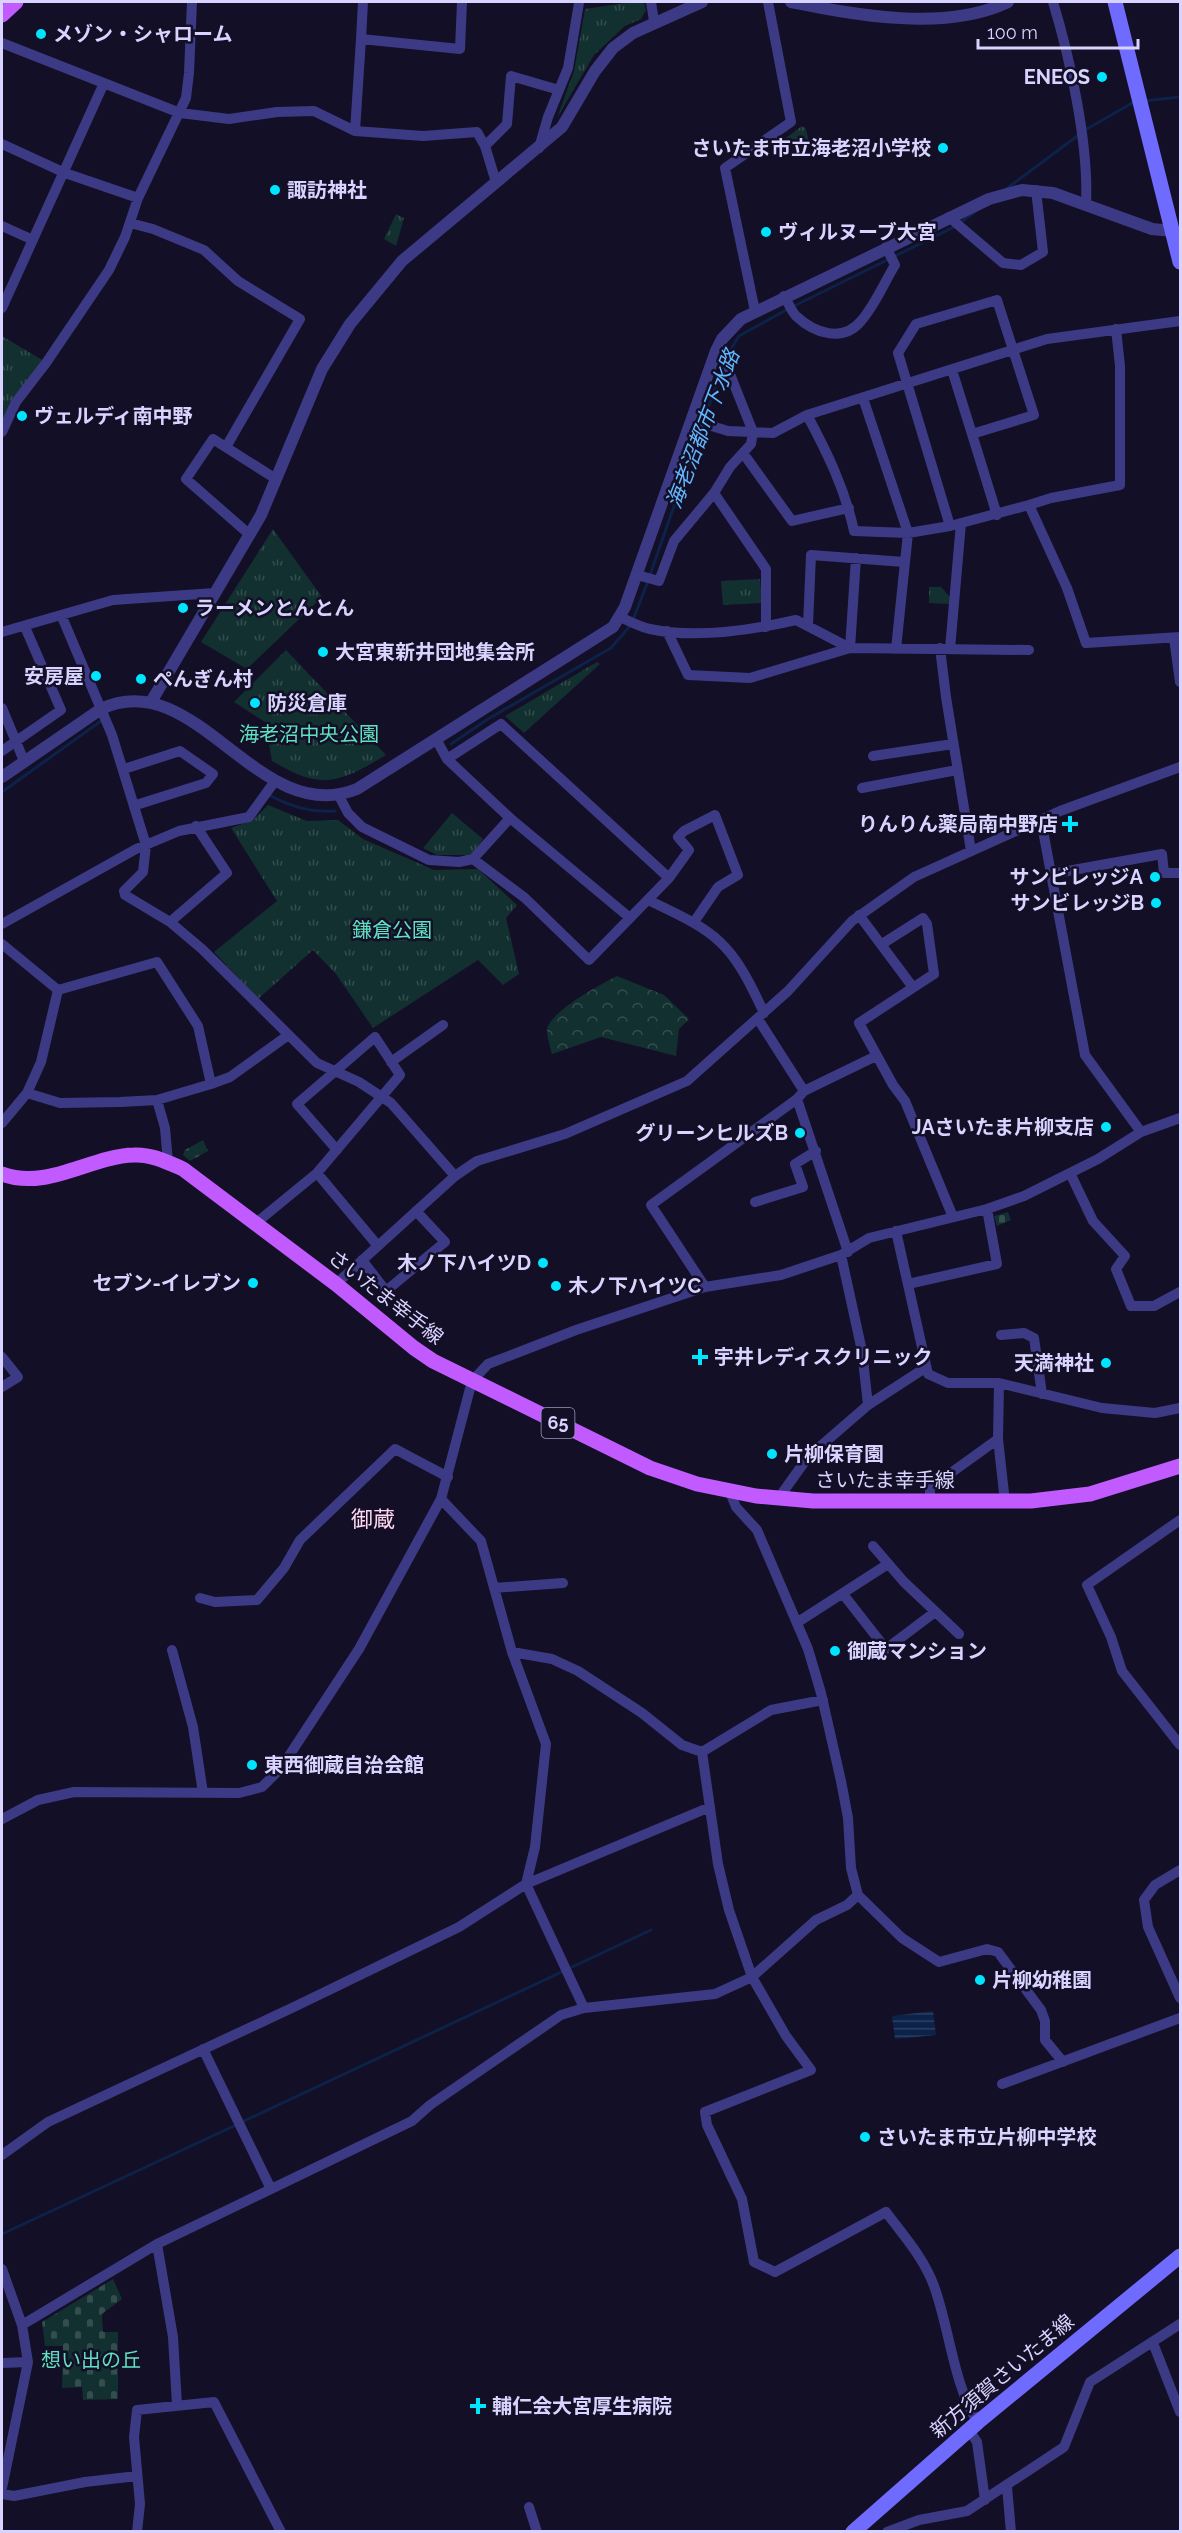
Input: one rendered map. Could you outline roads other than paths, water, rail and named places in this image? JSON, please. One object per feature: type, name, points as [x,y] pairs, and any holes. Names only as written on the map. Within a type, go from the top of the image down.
[{"type":"main road","points":[[2,15],[16,2]]},
{"type":"main road","points":[[1115,2],[1177,230],[1180,262]]},
{"type":"main road","name":"さいたま幸手線","points":[[2,1174],[22,1178],[56,1175],[134,1155],[168,1162],[194,1176],[336,1284],[414,1348],[472,1381],[650,1468],[730,1492],[778,1499],[1005,1502],[1090,1494],[1180,1466]]},
{"type":"main road","name":"新方須賀さいたま線","points":[[853,2532],[973,2426],[1180,2256]]},
{"type":"street","points":[[2,432],[16,402],[46,363],[109,270],[130,224],[138,198],[180,113],[189,73],[192,2]]},
{"type":"street","points":[[355,131],[363,2]]},
{"type":"street","points":[[361,39],[460,49],[462,2]]},
{"type":"street","points":[[539,148],[568,68],[578,2],[591,2]]},
{"type":"street","points":[[651,2],[654,21]]},
{"type":"street","points":[[151,702],[250,535],[314,386],[341,336],[402,261],[562,127],[595,71],[613,48],[654,21],[702,2]]},
{"type":"street","points":[[755,311],[725,168],[791,122],[768,2]]},
{"type":"street","points":[[791,2],[846,13],[898,17],[970,16],[991,5],[1008,2]]},
{"type":"street","points":[[1053,2],[1066,50],[1086,168],[1086,204]]},
{"type":"street","points":[[2,44],[180,113],[229,119],[277,112],[314,111],[355,131],[423,136],[477,132],[486,146],[496,182]]},
{"type":"street","points":[[486,146],[507,124],[511,76],[559,90]]},
{"type":"street","points":[[2,308],[104,84]]},
{"type":"street","points":[[2,144],[65,173],[138,198]]},
{"type":"street","points":[[949,217],[1003,263],[1021,265],[1043,252],[1036,190]]},
{"type":"street","points":[[629,621],[637,575],[722,339],[741,319],[949,217],[1008,193],[1036,190],[1086,204],[1152,229],[1177,230]]},
{"type":"street","points":[[130,224],[153,229],[204,250],[238,281],[300,319],[226,447]]},
{"type":"street","points":[[2,226],[33,240]]},
{"type":"street","points":[[784,296],[794,315],[814,329],[828,334],[850,330],[861,321],[895,265],[886,247]]},
{"type":"street","points":[[971,851],[953,744],[945,648],[956,524],[898,353],[916,324],[997,300],[1034,415],[972,434]]},
{"type":"street","points":[[692,420],[728,431],[773,433],[807,415],[1058,337],[1180,321]]},
{"type":"street","points":[[807,415],[831,459],[849,508],[854,531],[908,533],[997,515],[1051,498],[1120,485],[1120,366],[1116,329]]},
{"type":"street","points":[[637,575],[659,581],[677,535],[714,493],[730,467],[751,444],[753,432],[726,364]]},
{"type":"street","points":[[952,370],[997,515]]},
{"type":"street","points":[[862,398],[908,533],[896,649]]},
{"type":"street","points":[[250,535],[186,479],[213,439],[276,479]]},
{"type":"street","points":[[743,453],[792,521],[849,508]]},
{"type":"street","points":[[714,493],[766,569],[766,627]]},
{"type":"street","points":[[1029,504],[1067,588],[1086,644],[1177,637],[1180,682]]},
{"type":"street","points":[[808,625],[811,555],[904,562]]},
{"type":"street","points":[[850,648],[856,558]]},
{"type":"street","points":[[2,632],[113,600],[215,593]]},
{"type":"street","points":[[62,616],[124,769],[146,846],[143,872],[124,891],[125,896],[170,922],[202,950],[317,1063],[383,1096],[455,1176]]},
{"type":"street","points":[[2,777],[101,709],[126,702],[151,702],[181,716],[275,781],[295,791],[312,795],[338,794],[357,789],[605,633],[629,621],[667,631],[744,631],[796,620],[850,648]]},
{"type":"street","points":[[2,751],[61,710],[25,627]]},
{"type":"street","points":[[667,631],[688,675],[750,678],[850,648],[1029,650]]},
{"type":"street","points":[[2,708],[24,762]]},
{"type":"street","points":[[447,759],[501,724],[669,878]]},
{"type":"street","points":[[435,739],[447,759],[510,818],[630,918]]},
{"type":"street","points":[[873,756],[953,744]]},
{"type":"street","points":[[124,769],[180,751],[213,774],[207,783],[136,805]]},
{"type":"street","points":[[336,1284],[455,1176],[477,1161],[565,1134],[687,1081],[789,991],[859,915],[914,877],[1041,820],[1180,767]]},
{"type":"street","points":[[862,788],[957,770]]},
{"type":"street","points":[[2,922],[136,849],[196,826],[249,817],[275,781]]},
{"type":"street","points":[[338,794],[348,813],[362,827],[429,860],[459,862],[473,859],[510,818]]},
{"type":"street","points":[[473,859],[525,898],[589,960],[669,878],[688,855],[689,850],[678,837],[684,831],[715,815],[738,875],[718,887],[694,922]]},
{"type":"street","points":[[1041,820],[1085,1055],[1141,1132]]},
{"type":"street","points":[[170,922],[227,873],[196,826]]},
{"type":"street","points":[[1051,874],[1162,854],[1164,873],[1180,873]]},
{"type":"street","points":[[648,900],[694,922],[722,941],[734,955],[745,972],[761,1016],[801,1095],[844,1254],[862,1351],[868,1405]]},
{"type":"street","points":[[859,915],[912,986]]},
{"type":"street","points":[[882,945],[923,918],[927,924],[934,974],[912,986],[859,1023],[876,1056],[905,1101],[953,1217]]},
{"type":"street","points":[[2,944],[58,990]]},
{"type":"street","points":[[58,990],[157,962],[198,1026],[211,1083]]},
{"type":"street","points":[[2,1123],[27,1094],[41,1062],[58,990]]},
{"type":"street","points":[[392,1062],[443,1025]]},
{"type":"street","points":[[27,1094],[75,1104],[93,1101],[157,1100],[230,1077],[287,1036]]},
{"type":"street","points":[[256,1223],[317,1173],[337,1150],[383,1096],[400,1075],[375,1037],[297,1104],[337,1150]]},
{"type":"street","points":[[705,1287],[651,1205],[801,1095],[876,1056]]},
{"type":"street","points":[[157,1100],[165,1128],[168,1162]]},
{"type":"street","points":[[2,1819],[38,1800],[74,1792],[239,1793],[262,1787],[281,1768],[353,1659],[441,1498],[472,1381],[488,1364],[705,1287],[781,1275],[844,1254],[869,1238],[987,1209],[1024,1196],[1098,1159],[1141,1132],[1180,1118]]},
{"type":"street","points":[[755,1202],[802,1187],[795,1164],[816,1151]]},
{"type":"street","points":[[317,1173],[378,1246]]},
{"type":"street","points":[[1070,1173],[1093,1221],[1125,1256],[1116,1269],[1131,1306],[1154,1306],[1180,1292]]},
{"type":"street","points":[[908,1284],[997,1264],[987,1209]]},
{"type":"street","points":[[362,1260],[386,1291],[445,1242],[416,1211]]},
{"type":"street","points":[[896,1231],[928,1374],[948,1383],[999,1383],[1102,1408],[1155,1413],[1180,1408]]},
{"type":"street","points":[[1002,1335],[1024,1333],[1034,1338],[1042,1394]]},
{"type":"street","points":[[2,1357],[18,1377],[2,1387]]},
{"type":"street","points":[[778,1499],[808,1457],[868,1405],[925,1368]]},
{"type":"street","points":[[999,1383],[998,1438],[1005,1502]]},
{"type":"street","points":[[930,1501],[930,1488],[998,1438]]},
{"type":"street","points":[[200,1598],[215,1602],[257,1600],[284,1568],[300,1540],[395,1449],[448,1478]]},
{"type":"street","points":[[730,1492],[736,1507],[757,1530],[798,1622],[823,1700],[848,1818],[851,1868],[858,1895],[902,1938],[939,1962],[987,1949],[998,1952],[1041,2010],[1045,2021],[1046,2040],[1063,2062]]},
{"type":"street","points":[[441,1498],[481,1541],[512,1652],[546,1744],[536,1848],[526,1884],[584,2008]]},
{"type":"street","points":[[1180,1520],[1087,1585],[1111,1637],[1122,1671],[1180,1745]]},
{"type":"street","points":[[873,1546],[888,1564],[959,1634]]},
{"type":"street","points":[[798,1622],[888,1564]]},
{"type":"street","points":[[494,1588],[563,1583]]},
{"type":"street","points":[[843,1594],[886,1649],[935,1612]]},
{"type":"street","points":[[172,1650],[193,1727],[203,1793]]},
{"type":"street","points":[[512,1652],[552,1659],[578,1671],[642,1713],[682,1745],[702,1752]]},
{"type":"street","points":[[702,1752],[752,1719],[771,1710],[823,1700]]},
{"type":"street","points":[[702,1752],[718,1864],[729,1910],[752,1977],[786,2036],[811,2070],[705,2112],[707,2125],[742,2199],[754,2262],[775,2272],[886,2212],[920,2258],[933,2283],[944,2315],[951,2352],[977,2442],[985,2500]]},
{"type":"street","points":[[2,2155],[48,2122],[459,1927],[526,1884],[710,1807]]},
{"type":"street","points":[[1180,1870],[1155,1886],[1144,1900],[1148,1927],[1180,1998]]},
{"type":"street","points":[[22,2325],[157,2244],[412,2121],[430,2105],[561,2015],[584,2008],[715,1994],[752,1977],[816,1920],[847,1905],[858,1895]]},
{"type":"street","points":[[1002,2084],[1180,2018]]},
{"type":"street","points":[[203,2049],[271,2189]]},
{"type":"street","points":[[157,2244],[173,2337],[177,2404]]},
{"type":"street","points":[[2,2269],[22,2325],[28,2362],[2,2488]]},
{"type":"street","points":[[887,2532],[919,2520],[967,2511],[1007,2487],[1064,2447],[1090,2382],[1122,2359],[1153,2343],[1180,2324]]},
{"type":"street","points":[[1153,2343],[1180,2412]]},
{"type":"street","points":[[2,2363],[28,2362]]},
{"type":"street","points":[[137,2532],[140,2504],[134,2419],[137,2410],[177,2404],[214,2402],[281,2532]]},
{"type":"street","points":[[2,2494],[21,2495],[85,2482],[137,2476]]},
{"type":"street","points":[[1007,2487],[1011,2532]]},
{"type":"street","points":[[529,2507],[537,2532]]},
{"type":"water","points":[[933,2011],[936,2035],[895,2039],[892,2016]]},
{"type":"waterway","name":"海老沼都市下水路","points":[[1143,101],[1180,97]]},
{"type":"waterway","name":"海老沼都市下水路","points":[[1085,130],[1134,102]]},
{"type":"waterway","name":"海老沼都市下水路","points":[[1006,189],[1080,134]]},
{"type":"waterway","name":"海老沼都市下水路","points":[[960,223],[976,211]]},
{"type":"waterway","name":"海老沼都市下水路","points":[[794,306],[954,227]]},
{"type":"waterway","name":"海老沼都市下水路","points":[[650,575],[726,357],[739,336],[788,309]]},
{"type":"waterway","name":"海老沼都市下水路","points":[[633,620],[648,581]]},
{"type":"waterway","name":"海老沼都市下水路","points":[[451,744],[488,719],[611,648],[630,626]]},
{"type":"waterway","name":"海老沼都市下水路","points":[[2,792],[101,721]]},
{"type":"waterway","name":"海老沼都市下水路","points":[[271,796],[302,808],[335,811]]},
{"type":"waterway","points":[[242,2122],[651,1930]]},
{"type":"waterway","points":[[2,2234],[236,2125]]},
{"type":"place","name":"メゾン・シャローム","points":[[41,34]]},
{"type":"place","name":"ENEOS","points":[[1102,77]]},
{"type":"place","name":"さいたま市立海老沼小学校","points":[[943,148]]},
{"type":"place","name":"諏訪神社","points":[[275,190]]},
{"type":"place","name":"ヴィルヌーブ大宮","points":[[766,232]]},
{"type":"place","name":"ヴェルディ南中野","points":[[22,416]]},
{"type":"place","name":"ラーメンとんとん","points":[[183,608]]},
{"type":"place","name":"大宮東新井団地集会所","points":[[323,652]]},
{"type":"place","name":"安房屋","points":[[96,676]]},
{"type":"place","name":"ぺんぎん村","points":[[141,679]]},
{"type":"place","name":"防災倉庫","points":[[255,703]]},
{"type":"place","name":"りんりん薬局南中野店","points":[[1070,824]]},
{"type":"place","name":"サンビレッジA","points":[[1155,877]]},
{"type":"place","name":"サンビレッジB","points":[[1156,903]]},
{"type":"place","name":"JAさいたま片柳支店","points":[[1106,1127]]},
{"type":"place","name":"グリーンヒルズB","points":[[800,1133]]},
{"type":"place","name":"木ノ下ハイツD","points":[[543,1263]]},
{"type":"place","name":"セブン-イレブン","points":[[253,1283]]},
{"type":"place","name":"木ノ下ハイツC","points":[[556,1286]]},
{"type":"place","name":"宇井レディスクリニック","points":[[700,1357]]},
{"type":"place","name":"天満神社","points":[[1106,1363]]},
{"type":"place","name":"片柳保育園","points":[[772,1454]]},
{"type":"place","name":"御蔵マンション","points":[[835,1651]]},
{"type":"place","name":"東西御蔵自治会館","points":[[252,1765]]},
{"type":"place","name":"片柳幼稚園","points":[[980,1980]]},
{"type":"place","name":"さいたま市立片柳中学校","points":[[865,2137]]},
{"type":"place","name":"輔仁会大宮厚生病院","points":[[478,2406]]},
{"type":"district","name":"御蔵","points":[[373,1519]]},
{"type":"park label","name":"海老沼中央公園","points":[[309,734]]},
{"type":"park label","name":"鎌倉公園","points":[[392,930]]},
{"type":"park label","name":"想い出の丘","points":[[91,2360]]}]
